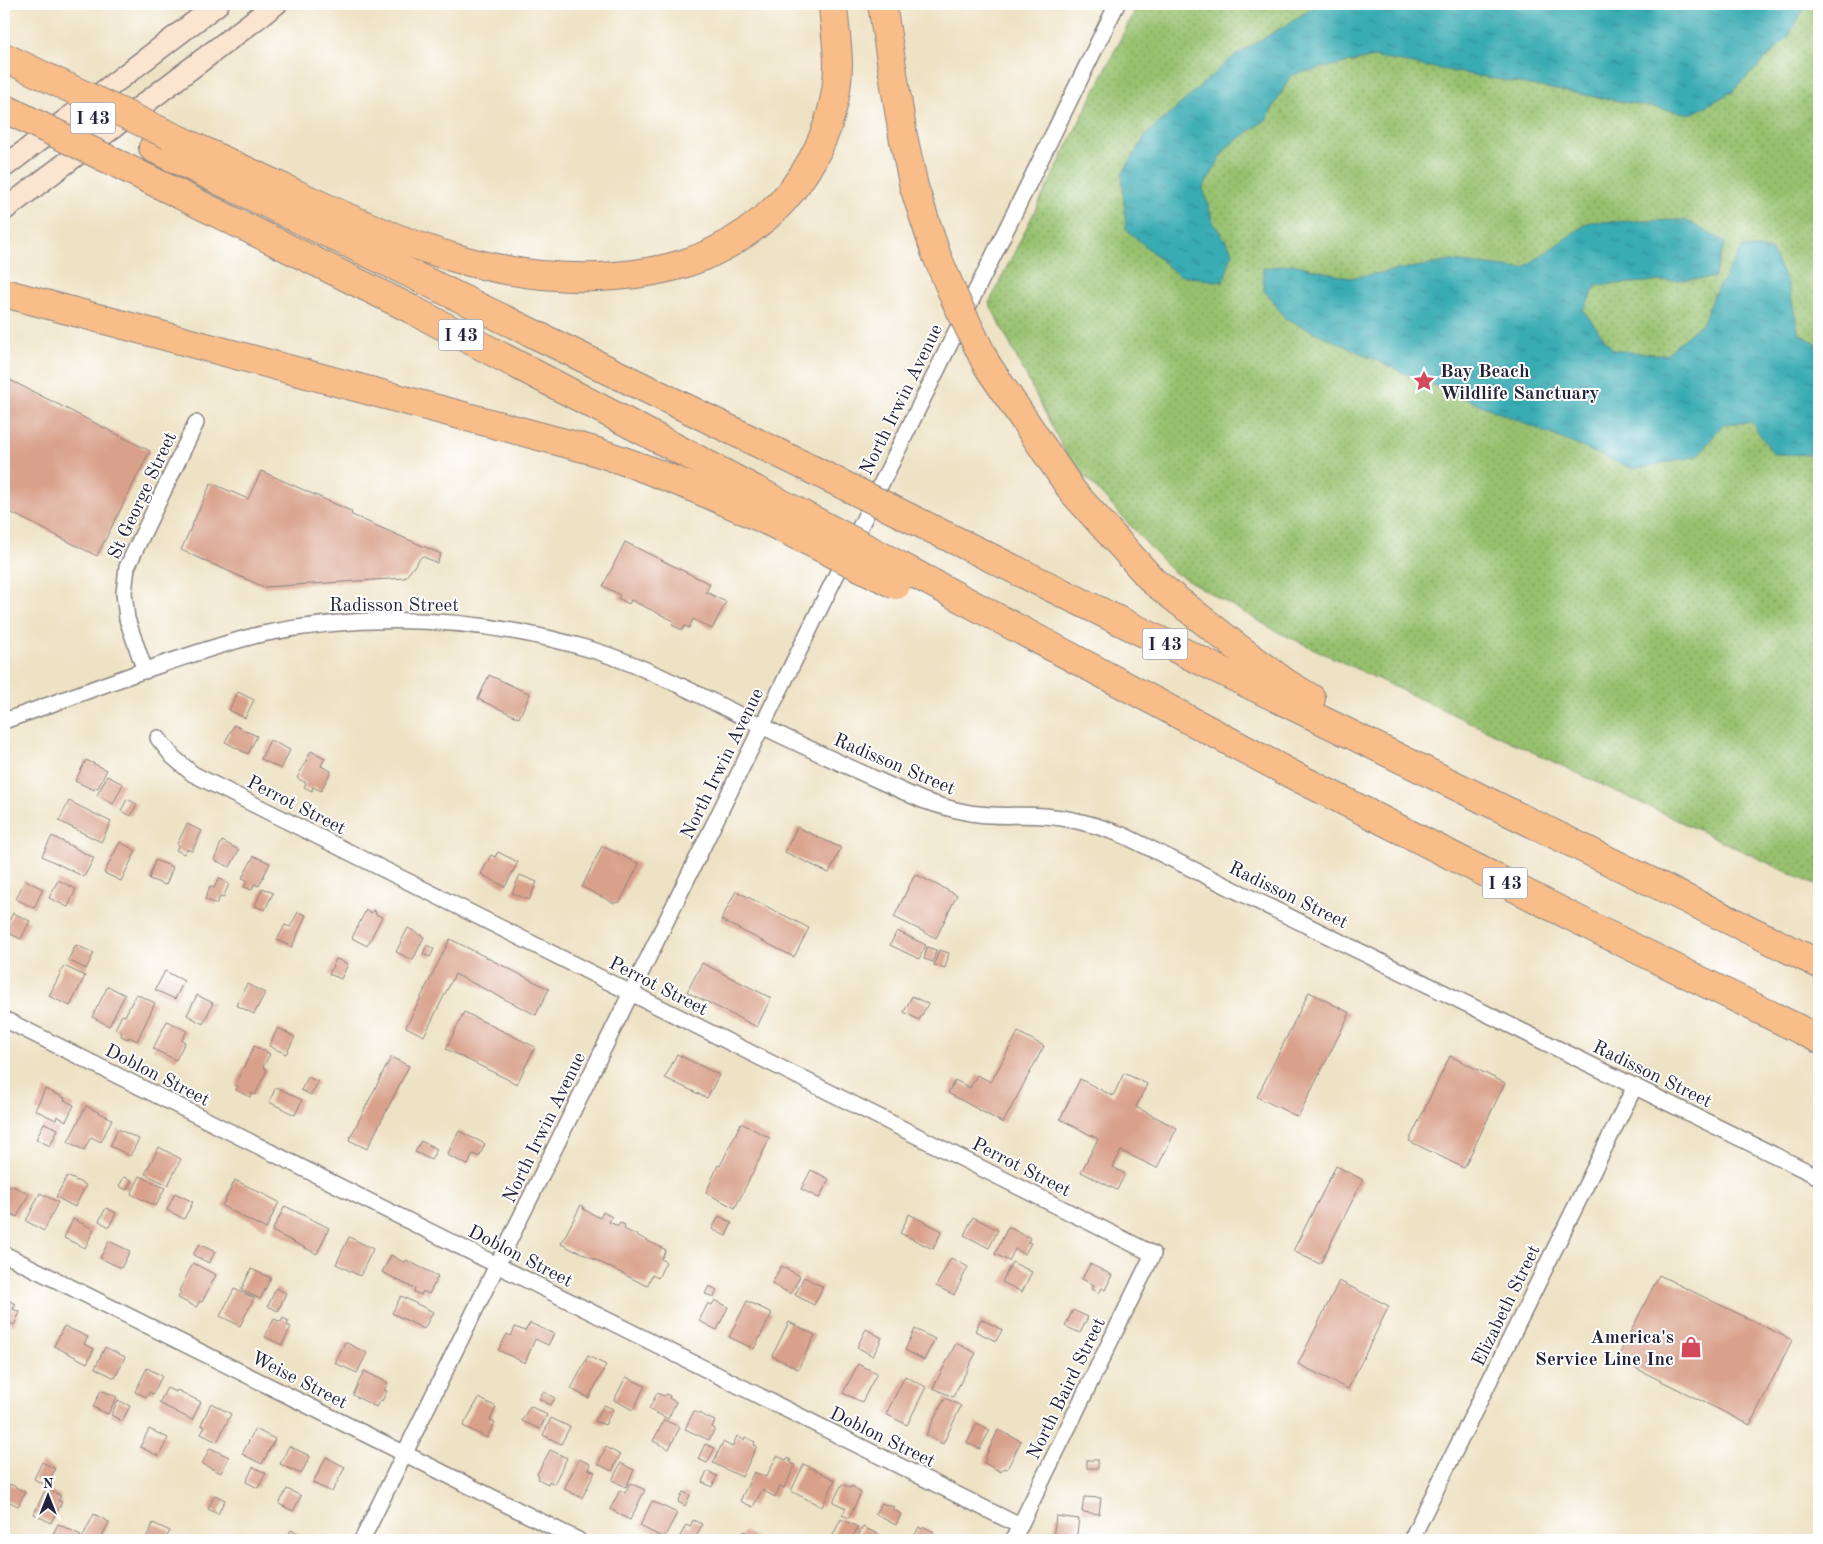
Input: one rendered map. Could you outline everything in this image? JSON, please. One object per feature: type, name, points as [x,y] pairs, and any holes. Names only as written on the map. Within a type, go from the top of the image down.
[{"type":"highway","points":[[882,4],[903,136],[914,187],[936,254],[955,299],[987,364],[1073,492],[1153,581],[1286,683],[1336,713],[1406,761]]},
{"type":"highway","points":[[161,141],[408,244],[442,255],[476,264],[546,277],[594,278],[630,275],[689,263],[716,252],[764,220],[788,196],[810,166],[831,109],[838,65],[832,11]]},
{"type":"highway","points":[[4,57],[39,83]]},
{"type":"highway","name":"I 43","points":[[4,75],[39,83],[161,141],[811,469],[1819,964]]},
{"type":"highway","name":"I 43","points":[[5,109],[411,310],[787,519],[900,577],[1194,722],[1473,867],[1819,1039]]},
{"type":"highway","points":[[4,293],[591,450],[636,464],[713,496],[787,519]]},
{"type":"main road","points":[[4,167],[218,4]]},
{"type":"main road","points":[[4,210],[276,4]]},
{"type":"street","name":"North Irwin Avenue","points":[[362,1540],[1117,4]]},
{"type":"street","name":"St George Street","points":[[145,670],[127,619],[124,593],[127,567],[196,423]]},
{"type":"street","name":"Radisson Street","points":[[4,721],[217,646],[304,626],[359,621],[415,620],[460,622],[504,628],[547,637],[601,653],[653,672],[762,726],[922,800],[947,808],[979,814],[1045,816],[1077,820],[1127,837],[1819,1177]]},
{"type":"street","name":"Perrot Street","points":[[158,738],[173,757],[194,774],[630,994],[1153,1254]]},
{"type":"street","name":"Doblon Street","points":[[4,1019],[1020,1526]]},
{"type":"street","name":"Elizabeth Street","points":[[1411,1540],[1635,1086]]},
{"type":"street","name":"Weise Street","points":[[4,1254],[578,1540]]},
{"type":"street","name":"North Baird Street","points":[[1013,1540],[1153,1254]]},
{"type":"green space","name":"Bay Beach Wildlife Sanctuary","points":[[1138,4],[1819,4],[1819,887],[1276,631],[1172,571],[1068,458],[989,303]]},
{"type":"water","points":[[1320,4],[1807,4],[1788,37],[1732,92],[1691,114],[1374,57],[1291,75],[1267,119],[1227,147],[1203,188],[1213,222],[1233,252],[1223,282],[1178,275],[1126,229],[1122,174],[1147,134],[1233,57]]},
{"type":"water","points":[[1685,220],[1725,242],[1714,278],[1597,285],[1583,310],[1613,350],[1665,355],[1703,322],[1713,296],[1743,247],[1771,250],[1788,284],[1799,333],[1819,346],[1819,455],[1774,454],[1751,422],[1723,424],[1698,456],[1634,469],[1404,373],[1286,319],[1264,290],[1263,268],[1293,264],[1349,278],[1452,261],[1522,269],[1589,222]]},
{"type":"building","points":[[4,377],[150,451],[97,556],[4,509]]},
{"type":"building","points":[[261,471],[351,511],[352,515],[441,554],[437,563],[422,556],[405,578],[264,587],[181,550],[211,483],[248,499]]},
{"type":"building","points":[[625,542],[710,584],[706,592],[726,602],[712,629],[693,619],[689,628],[685,626],[682,630],[672,625],[674,621],[631,600],[629,604],[618,598],[620,595],[603,586]]},
{"type":"building","points":[[489,675],[530,694],[519,718],[478,699]]},
{"type":"building","points":[[238,692],[254,700],[245,718],[229,710]]},
{"type":"building","points":[[234,725],[257,736],[248,754],[225,742]]},
{"type":"building","points":[[270,740],[290,750],[281,769],[261,759]]},
{"type":"building","points":[[311,751],[325,758],[321,766],[331,771],[321,791],[313,787],[312,791],[304,787],[306,783],[297,778]]},
{"type":"building","points":[[86,760],[107,770],[98,788],[95,787],[94,790],[75,781]]},
{"type":"building","points":[[107,776],[123,784],[113,804],[97,795]]},
{"type":"building","points":[[127,799],[137,804],[131,816],[121,811]]},
{"type":"building","points":[[69,801],[111,822],[101,842],[59,821]]},
{"type":"building","points":[[187,824],[202,831],[192,851],[187,849],[184,854],[176,850]]},
{"type":"building","points":[[797,827],[841,848],[829,873],[785,852]]},
{"type":"building","points":[[52,836],[94,858],[84,877],[42,856]]},
{"type":"building","points":[[222,841],[239,850],[230,867],[214,860]]},
{"type":"building","points":[[120,842],[136,851],[121,881],[104,873]]},
{"type":"building","points":[[602,846],[639,864],[620,902],[614,903],[582,887]]},
{"type":"building","points":[[498,852],[518,862],[505,887],[481,874],[491,855],[495,857]]},
{"type":"building","points":[[254,856],[270,863],[259,886],[254,884],[252,890],[244,887],[247,880],[242,878]]},
{"type":"building","points":[[155,860],[173,867],[166,885],[149,879]]},
{"type":"building","points":[[915,874],[957,895],[936,938],[894,917]]},
{"type":"building","points":[[520,875],[537,882],[529,900],[512,893]]},
{"type":"building","points":[[219,878],[229,884],[223,898],[220,897],[216,904],[205,899],[210,886],[214,888]]},
{"type":"building","points":[[25,880],[43,889],[34,908],[16,899]]},
{"type":"building","points":[[58,880],[76,889],[68,907],[49,898]]},
{"type":"building","points":[[263,888],[273,893],[265,910],[255,906]]},
{"type":"building","points":[[736,891],[809,928],[794,957],[721,920]]},
{"type":"building","points":[[366,910],[372,913],[373,910],[376,912],[375,914],[382,917],[367,946],[352,938]]},
{"type":"building","points":[[298,912],[306,915],[292,947],[277,940],[285,925],[290,927]]},
{"type":"building","points":[[13,913],[30,921],[21,939],[4,931]]},
{"type":"building","points":[[408,928],[424,937],[413,960],[396,952]]},
{"type":"building","points":[[897,931],[926,945],[919,959],[890,945]]},
{"type":"building","points":[[450,939],[549,989],[536,1015],[455,974],[424,1036],[406,1027]]},
{"type":"building","points":[[76,945],[94,953],[86,969],[68,960]]},
{"type":"building","points":[[427,945],[434,949],[430,957],[423,954]]},
{"type":"building","points":[[927,947],[936,950],[933,962],[924,959]]},
{"type":"building","points":[[939,950],[949,953],[945,968],[934,965]]},
{"type":"building","points":[[336,959],[348,964],[341,979],[329,974]]},
{"type":"building","points":[[702,963],[771,998],[757,1027],[687,992]]},
{"type":"building","points":[[64,966],[85,976],[70,1006],[49,996]]},
{"type":"building","points":[[165,971],[184,981],[175,999],[155,990]]},
{"type":"building","points":[[247,984],[265,993],[254,1014],[236,1005]]},
{"type":"building","points":[[108,986],[125,995],[109,1026],[92,1017]]},
{"type":"building","points":[[1309,992],[1350,1013],[1298,1117],[1257,1097]]},
{"type":"building","points":[[136,994],[155,1003],[137,1041],[121,1036],[122,1033],[115,1029],[122,1015],[125,1016]]},
{"type":"building","points":[[197,995],[213,1003],[203,1024],[187,1015]]},
{"type":"building","points":[[912,996],[928,1004],[919,1020],[904,1012]]},
{"type":"building","points":[[464,1012],[535,1047],[517,1084],[446,1049]]},
{"type":"building","points":[[167,1021],[187,1031],[182,1040],[185,1042],[176,1060],[153,1049]]},
{"type":"building","points":[[278,1028],[295,1037],[286,1054],[269,1046]]},
{"type":"building","points":[[1018,1032],[1044,1046],[1003,1123],[948,1093],[955,1080],[970,1088],[977,1075],[991,1082]]},
{"type":"building","points":[[254,1046],[270,1054],[263,1067],[267,1070],[255,1095],[252,1093],[250,1097],[236,1090],[238,1086],[235,1085]]},
{"type":"building","points":[[677,1054],[719,1075],[707,1098],[665,1078]]},
{"type":"building","points":[[1450,1056],[1505,1083],[1464,1168],[1409,1141]]},
{"type":"building","points":[[391,1057],[409,1066],[367,1149],[349,1140]]},
{"type":"building","points":[[1124,1073],[1147,1084],[1136,1107],[1177,1128],[1157,1168],[1121,1151],[1113,1167],[1125,1174],[1117,1190],[1081,1172],[1098,1139],[1060,1119],[1080,1079],[1113,1096]]},
{"type":"building","points":[[308,1077],[318,1082],[311,1095],[301,1090]]},
{"type":"building","points":[[276,1087],[302,1100],[295,1115],[269,1102]]},
{"type":"building","points":[[45,1089],[65,1098],[64,1100],[74,1105],[66,1121],[57,1116],[56,1120],[35,1110]]},
{"type":"building","points":[[86,1106],[112,1119],[101,1142],[91,1137],[84,1150],[68,1142]]},
{"type":"building","points":[[44,1123],[58,1129],[50,1146],[36,1139]]},
{"type":"building","points":[[741,1123],[770,1138],[735,1208],[706,1193],[718,1165],[720,1166]]},
{"type":"building","points":[[118,1129],[139,1139],[130,1156],[110,1146]]},
{"type":"building","points":[[459,1131],[485,1144],[479,1157],[473,1154],[468,1165],[447,1155]]},
{"type":"building","points":[[421,1141],[437,1149],[431,1160],[415,1152]]},
{"type":"building","points":[[159,1147],[181,1159],[168,1185],[145,1174]]},
{"type":"building","points":[[1336,1166],[1363,1180],[1320,1264],[1293,1251]]},
{"type":"building","points":[[811,1170],[829,1179],[819,1198],[801,1189]]},
{"type":"building","points":[[67,1176],[86,1185],[75,1207],[56,1197]]},
{"type":"building","points":[[140,1176],[165,1188],[156,1206],[131,1194]]},
{"type":"building","points":[[124,1177],[132,1180],[127,1190],[119,1186]]},
{"type":"building","points":[[235,1180],[279,1202],[266,1229],[222,1206]]},
{"type":"building","points":[[4,1184],[10,1187],[11,1185],[29,1194],[17,1217],[4,1210]]},
{"type":"building","points":[[40,1193],[58,1202],[44,1231],[26,1221]]},
{"type":"building","points":[[175,1193],[193,1202],[184,1219],[167,1210]]},
{"type":"building","points":[[581,1205],[584,1207],[583,1209],[600,1218],[603,1212],[612,1217],[609,1222],[618,1226],[620,1223],[625,1225],[624,1229],[666,1250],[661,1259],[666,1262],[658,1278],[652,1275],[647,1286],[561,1244]]},
{"type":"building","points":[[285,1206],[329,1228],[317,1254],[272,1231]]},
{"type":"building","points":[[106,1208],[116,1213],[109,1227],[99,1221]]},
{"type":"building","points":[[909,1214],[942,1231],[933,1249],[900,1233]]},
{"type":"building","points":[[719,1216],[732,1223],[726,1236],[712,1229]]},
{"type":"building","points":[[973,1217],[998,1230],[989,1248],[964,1235]]},
{"type":"building","points":[[73,1219],[94,1229],[85,1248],[64,1238]]},
{"type":"building","points":[[1008,1227],[1030,1238],[1028,1242],[1031,1243],[1025,1254],[1015,1249],[1009,1261],[995,1254]]},
{"type":"building","points":[[349,1237],[373,1249],[360,1276],[336,1264]]},
{"type":"building","points":[[109,1241],[130,1251],[121,1268],[100,1258]]},
{"type":"building","points":[[199,1244],[215,1252],[209,1263],[193,1255]]},
{"type":"building","points":[[391,1255],[405,1263],[406,1260],[438,1276],[429,1294],[423,1291],[421,1295],[414,1292],[415,1289],[382,1272]]},
{"type":"building","points":[[951,1258],[968,1267],[954,1295],[936,1286]]},
{"type":"building","points":[[1012,1262],[1032,1272],[1022,1292],[1002,1282]]},
{"type":"building","points":[[193,1263],[216,1275],[202,1302],[200,1301],[196,1307],[178,1298],[181,1292],[179,1291]]},
{"type":"building","points":[[1090,1264],[1112,1275],[1105,1290],[1102,1288],[1099,1293],[1092,1289],[1094,1285],[1082,1279]]},
{"type":"building","points":[[781,1266],[800,1276],[791,1294],[772,1284]]},
{"type":"building","points":[[251,1269],[271,1278],[260,1299],[241,1290]]},
{"type":"building","points":[[1659,1275],[1792,1340],[1750,1425],[1617,1359]]},
{"type":"building","points":[[804,1277],[823,1287],[814,1305],[795,1295]]},
{"type":"building","points":[[1339,1281],[1389,1306],[1348,1389],[1298,1364]]},
{"type":"building","points":[[709,1286],[717,1290],[714,1297],[705,1294]]},
{"type":"building","points":[[276,1288],[286,1293],[278,1311],[268,1306]]},
{"type":"building","points":[[234,1289],[254,1298],[240,1326],[220,1316]]},
{"type":"building","points":[[401,1296],[433,1312],[424,1329],[392,1313]]},
{"type":"building","points":[[4,1298],[16,1304],[13,1309],[20,1312],[14,1325],[4,1320]]},
{"type":"building","points":[[715,1300],[728,1307],[717,1330],[699,1321],[708,1303],[712,1305]]},
{"type":"building","points":[[747,1301],[772,1313],[754,1349],[729,1337]]},
{"type":"building","points":[[1073,1310],[1088,1317],[1080,1333],[1065,1326]]},
{"type":"building","points":[[283,1318],[289,1321],[287,1325],[291,1327],[282,1345],[265,1337],[274,1319],[281,1322]]},
{"type":"building","points":[[981,1319],[1002,1330],[996,1341],[975,1331]]},
{"type":"building","points":[[789,1322],[815,1335],[798,1369],[772,1356]]},
{"type":"building","points":[[530,1323],[554,1334],[548,1345],[535,1339],[525,1363],[498,1350],[507,1334],[511,1336],[515,1327],[525,1331]]},
{"type":"building","points":[[64,1326],[88,1337],[84,1344],[94,1349],[87,1363],[54,1346]]},
{"type":"building","points":[[866,1329],[882,1338],[873,1356],[857,1347]]},
{"type":"building","points":[[915,1329],[935,1339],[924,1360],[905,1350]]},
{"type":"building","points":[[345,1342],[367,1353],[357,1373],[335,1363]]},
{"type":"building","points":[[956,1343],[976,1353],[953,1397],[933,1388]]},
{"type":"building","points":[[105,1347],[125,1357],[115,1378],[95,1368]]},
{"type":"building","points":[[588,1356],[606,1365],[589,1398],[571,1389]]},
{"type":"building","points":[[858,1364],[877,1373],[862,1402],[843,1393]]},
{"type":"building","points":[[147,1368],[162,1376],[153,1394],[149,1392],[147,1397],[135,1392]]},
{"type":"building","points":[[364,1371],[388,1383],[384,1390],[387,1391],[382,1401],[380,1400],[376,1407],[353,1395]]},
{"type":"building","points":[[905,1376],[926,1387],[907,1425],[886,1414]]},
{"type":"building","points":[[626,1377],[645,1386],[633,1410],[614,1400]]},
{"type":"building","points":[[167,1388],[176,1392],[177,1390],[201,1402],[192,1420],[159,1403]]},
{"type":"building","points":[[101,1390],[117,1397],[108,1414],[93,1407]]},
{"type":"building","points":[[543,1392],[555,1398],[551,1405],[539,1399]]},
{"type":"building","points":[[657,1393],[664,1396],[666,1394],[676,1402],[668,1419],[649,1409]]},
{"type":"building","points":[[479,1398],[496,1407],[490,1420],[495,1422],[487,1438],[463,1426]]},
{"type":"building","points":[[945,1398],[961,1406],[943,1444],[926,1435]]},
{"type":"building","points":[[118,1400],[130,1406],[122,1421],[111,1415]]},
{"type":"building","points":[[211,1403],[231,1414],[217,1442],[201,1434],[205,1427],[201,1425]]},
{"type":"building","points":[[604,1405],[613,1409],[605,1425],[595,1421]]},
{"type":"building","points":[[530,1406],[547,1415],[540,1429],[522,1421]]},
{"type":"building","points":[[694,1411],[715,1421],[712,1427],[715,1429],[709,1440],[685,1429]]},
{"type":"building","points":[[551,1418],[570,1427],[561,1444],[543,1435]]},
{"type":"building","points":[[664,1420],[680,1427],[669,1449],[653,1441]]},
{"type":"building","points":[[977,1423],[990,1430],[980,1449],[967,1443]]},
{"type":"building","points":[[149,1429],[168,1438],[159,1456],[140,1447]]},
{"type":"building","points":[[255,1429],[275,1439],[262,1464],[242,1454]]},
{"type":"building","points":[[998,1430],[1021,1441],[1007,1469],[1004,1468],[1001,1472],[984,1463]]},
{"type":"building","points":[[737,1436],[744,1440],[745,1437],[755,1442],[754,1445],[757,1446],[742,1477],[713,1463],[723,1442],[732,1447]]},
{"type":"building","points":[[705,1444],[715,1448],[707,1463],[698,1459]]},
{"type":"building","points":[[289,1446],[310,1456],[301,1474],[280,1464]]},
{"type":"building","points":[[606,1447],[620,1455],[612,1471],[598,1464]]},
{"type":"building","points":[[210,1448],[229,1457],[221,1473],[202,1464]]},
{"type":"building","points":[[550,1450],[567,1458],[554,1484],[549,1481],[548,1484],[538,1479],[539,1476],[537,1474]]},
{"type":"building","points":[[777,1456],[791,1460],[790,1462],[795,1466],[784,1488],[780,1486],[775,1497],[762,1490],[753,1507],[740,1501],[754,1472],[766,1477]]},
{"type":"building","points":[[326,1457],[345,1467],[332,1492],[313,1483]]},
{"type":"building","points":[[579,1459],[590,1464],[588,1469],[595,1472],[582,1498],[564,1489]]},
{"type":"building","points":[[1087,1460],[1098,1460],[1098,1468],[1087,1468]]},
{"type":"building","points":[[42,1462],[55,1469],[47,1486],[34,1479]]},
{"type":"building","points":[[621,1463],[634,1470],[626,1487],[612,1480]]},
{"type":"building","points":[[804,1464],[835,1480],[822,1507],[791,1491]]},
{"type":"building","points":[[253,1467],[266,1473],[258,1488],[246,1482]]},
{"type":"building","points":[[707,1471],[717,1476],[712,1487],[702,1482]]},
{"type":"building","points":[[630,1483],[645,1490],[630,1520],[610,1509],[620,1490],[625,1493]]},
{"type":"building","points":[[10,1484],[25,1492],[18,1506],[4,1499]]},
{"type":"building","points":[[842,1484],[850,1488],[852,1486],[861,1493],[849,1518],[842,1515],[846,1508],[833,1502]]},
{"type":"building","points":[[287,1489],[301,1496],[293,1511],[279,1504]]},
{"type":"building","points":[[50,1490],[61,1496],[58,1501],[62,1502],[51,1523],[34,1514],[44,1492],[48,1494]]},
{"type":"building","points":[[683,1492],[690,1495],[685,1506],[678,1502]]},
{"type":"building","points":[[215,1495],[225,1500],[218,1514],[208,1509]]},
{"type":"building","points":[[1084,1497],[1101,1498],[1099,1514],[1082,1512]]},
{"type":"building","points":[[652,1501],[677,1513],[664,1538],[640,1526]]},
{"type":"building","points":[[881,1503],[894,1507],[892,1509],[901,1514],[896,1525],[875,1514]]},
{"type":"building","points":[[94,1514],[109,1522],[100,1540],[81,1540]]},
{"type":"building","points":[[1056,1516],[1079,1519],[1076,1540],[1053,1538]]},
{"type":"building","points":[[841,1519],[858,1527],[851,1540],[843,1540],[833,1535]]},
{"type":"building","points":[[693,1520],[702,1524],[695,1540],[678,1540],[686,1525],[690,1527]]},
{"type":"building","points":[[153,1523],[170,1531],[165,1540],[145,1540]]},
{"type":"building","points":[[58,1524],[81,1535],[78,1540],[50,1540]]},
{"type":"building","points":[[863,1527],[878,1534],[874,1540],[856,1540]]},
{"type":"building","points":[[919,1527],[922,1529],[924,1527],[934,1532],[929,1540],[904,1540],[906,1536],[913,1539]]},
{"type":"building","points":[[291,1530],[311,1540],[286,1540]]},
{"type":"building","points":[[744,1531],[757,1538],[756,1540],[739,1540]]},
{"type":"place","name":"Bay Beach Wildlife Sanctuary","points":[[1424,381]]},
{"type":"place","name":"America's Service Line Inc","points":[[1691,1347]]}]
